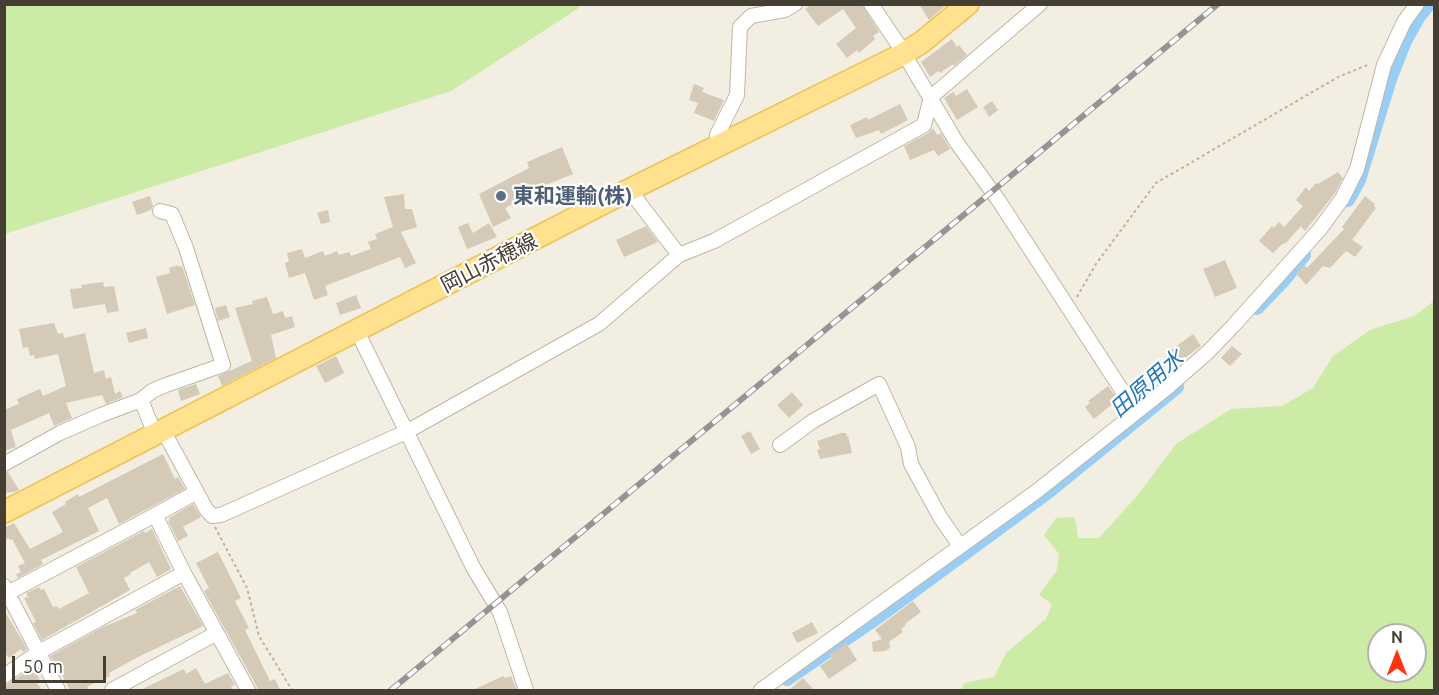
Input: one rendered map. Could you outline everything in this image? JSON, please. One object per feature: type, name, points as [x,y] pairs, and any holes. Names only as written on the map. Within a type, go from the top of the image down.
[{"type":"main road","name":"岡山赤穂線","points":[[4,512],[631,189],[903,54],[922,42],[968,4]]},
{"type":"street","points":[[717,146],[717,135],[737,95],[740,27],[751,16],[785,10],[795,4]]},
{"type":"street","points":[[871,4],[931,97],[957,143],[999,201],[1136,412]]},
{"type":"street","points":[[141,400],[206,509],[212,516],[221,515],[408,431],[599,324],[679,255],[714,241],[924,125],[931,97],[1040,4]]},
{"type":"street","points":[[761,690],[1037,491],[1208,352],[1292,261],[1342,199],[1357,169],[1384,65],[1404,22],[1417,4]]},
{"type":"street","points":[[631,189],[679,255]]},
{"type":"street","points":[[4,464],[60,433],[101,414],[141,400],[152,391],[166,385],[223,365],[194,270],[172,214],[160,211]]},
{"type":"street","points":[[357,331],[474,569],[500,612],[526,690]]},
{"type":"street","points":[[780,445],[813,421],[879,384],[908,447],[911,464],[940,517],[960,546]]},
{"type":"street","points":[[58,690],[6,591],[197,492]]},
{"type":"street","points":[[155,515],[248,690]]},
{"type":"street","points":[[4,676],[39,652],[184,573]]},
{"type":"street","points":[[112,690],[218,633]]},
{"type":"path","points":[[1068,305],[1077,297],[1096,264],[1156,183],[1338,77],[1375,62],[1384,65]]},
{"type":"path","points":[[212,516],[213,525],[247,588],[259,636],[292,690]]},
{"type":"green space","points":[[5,4],[579,4],[579,8],[451,91],[5,234]]},
{"type":"green space","points":[[1434,301],[1434,690],[961,690],[964,683],[994,677],[1006,653],[1046,619],[1052,604],[1039,595],[1057,570],[1059,554],[1044,535],[1056,518],[1075,517],[1078,538],[1099,538],[1137,496],[1176,444],[1231,409],[1282,406],[1313,388],[1333,356],[1370,330],[1414,316]]},
{"type":"building","points":[[812,4],[862,4],[879,32],[873,36],[875,39],[859,53],[857,50],[847,58],[836,44],[856,28],[843,9],[818,26],[805,9]]},
{"type":"building","points":[[919,4],[947,4],[929,20]]},
{"type":"building","points":[[952,39],[957,47],[959,45],[967,55],[954,66],[953,64],[930,77],[921,62]]},
{"type":"building","points":[[694,84],[704,88],[702,92],[724,100],[714,121],[694,113],[698,103],[689,100]]},
{"type":"building","points":[[967,89],[978,107],[957,120],[944,98],[953,92],[956,96]]},
{"type":"building","points":[[992,101],[998,110],[989,117],[983,107]]},
{"type":"building","points":[[900,104],[908,120],[881,134],[879,130],[856,138],[850,125],[867,117],[868,120]]},
{"type":"building","points":[[933,128],[937,135],[941,133],[950,149],[938,156],[934,150],[910,160],[904,146]]},
{"type":"building","points":[[562,147],[573,174],[526,193],[528,196],[505,208],[511,218],[493,227],[479,194],[529,168],[527,162]]},
{"type":"building","points":[[1338,172],[1343,178],[1335,193],[1305,231],[1301,226],[1286,243],[1273,253],[1259,241],[1272,226],[1274,228],[1279,222],[1284,227],[1303,206],[1296,200],[1306,187],[1309,191],[1316,183]]},
{"type":"building","points":[[404,194],[405,209],[412,209],[417,227],[401,232],[416,263],[405,268],[400,257],[325,286],[328,295],[314,300],[305,273],[289,278],[285,263],[289,261],[287,253],[302,249],[305,258],[323,251],[325,256],[337,251],[339,255],[349,252],[351,256],[371,249],[368,242],[377,239],[375,234],[393,227],[384,197]]},
{"type":"building","points":[[150,196],[153,206],[151,210],[137,215],[132,202]]},
{"type":"building","points":[[1365,196],[1375,204],[1376,208],[1352,240],[1363,247],[1355,257],[1346,251],[1330,268],[1323,266],[1306,285],[1296,273],[1304,265],[1307,268],[1344,229],[1342,227]]},
{"type":"building","points":[[328,210],[330,222],[321,224],[317,213]]},
{"type":"building","points":[[468,223],[473,233],[489,223],[497,237],[467,249],[458,227]]},
{"type":"building","points":[[646,226],[658,242],[624,257],[616,240]]},
{"type":"building","points":[[1225,260],[1237,288],[1215,297],[1203,269]]},
{"type":"building","points":[[182,266],[195,305],[167,314],[156,277],[170,273],[169,268]]},
{"type":"building","points":[[103,282],[104,287],[114,286],[119,311],[107,313],[105,304],[73,309],[70,289]]},
{"type":"building","points":[[356,295],[361,308],[340,315],[336,303]]},
{"type":"building","points":[[267,297],[273,314],[283,311],[285,318],[292,316],[295,327],[271,335],[276,358],[222,386],[218,376],[252,361],[235,308],[253,304],[252,301]]},
{"type":"building","points":[[226,305],[230,317],[218,321],[215,308]]},
{"type":"building","points":[[54,323],[58,334],[63,333],[64,338],[85,333],[94,373],[104,370],[106,379],[111,377],[115,394],[120,391],[123,397],[106,404],[102,395],[66,403],[72,418],[54,426],[49,413],[11,430],[16,447],[4,451],[4,410],[19,404],[17,399],[40,389],[43,396],[66,386],[58,354],[35,359],[34,355],[30,356],[28,347],[23,348],[19,329]]},
{"type":"building","points":[[146,328],[148,338],[129,343],[126,333]]},
{"type":"building","points":[[1193,334],[1201,346],[1175,365],[1167,353]]},
{"type":"building","points":[[1232,346],[1242,354],[1230,366],[1221,358]]},
{"type":"building","points":[[336,356],[344,373],[325,383],[316,366]]},
{"type":"building","points":[[196,384],[200,394],[181,401],[178,390]]},
{"type":"building","points":[[1108,386],[1116,397],[1112,399],[1115,402],[1094,419],[1085,407],[1090,403],[1088,401]]},
{"type":"building","points":[[792,392],[803,405],[789,418],[777,405]]},
{"type":"building","points":[[750,431],[760,449],[751,454],[741,436]]},
{"type":"building","points":[[846,433],[848,436],[852,453],[820,459],[817,441]]},
{"type":"building","points":[[163,454],[175,479],[178,477],[185,489],[119,524],[107,498],[88,508],[99,531],[41,560],[43,564],[18,578],[16,574],[21,572],[18,566],[25,563],[12,539],[4,540],[4,528],[14,523],[30,549],[63,532],[52,512],[66,504],[65,502]]},
{"type":"building","points":[[8,472],[19,490],[4,493],[4,473]]},
{"type":"building","points":[[193,504],[201,517],[183,527],[188,536],[178,541],[168,521],[169,518]]},
{"type":"building","points":[[152,529],[171,569],[157,577],[149,562],[124,578],[130,590],[42,640],[24,598],[28,597],[26,593],[39,587],[41,590],[44,589],[53,607],[57,606],[59,609],[89,593],[76,567]]},
{"type":"building","points":[[218,552],[241,598],[235,601],[249,628],[245,630],[270,681],[275,679],[280,690],[257,690],[204,591],[209,588],[196,563]]},
{"type":"building","points":[[180,586],[205,629],[203,626],[138,657],[109,673],[110,676],[87,687],[89,690],[70,690],[50,656],[103,627],[137,613],[135,610]]},
{"type":"building","points":[[913,601],[921,612],[905,624],[901,629],[903,632],[889,642],[890,648],[873,652],[872,642],[882,639],[875,630]]},
{"type":"building","points":[[4,610],[27,649],[23,652],[21,649],[9,658],[4,652]]},
{"type":"building","points":[[812,622],[818,633],[797,643],[792,633]]},
{"type":"building","points":[[846,643],[857,660],[829,679],[820,666],[832,658],[829,655]]},
{"type":"building","points":[[32,668],[40,679],[36,682],[42,690],[4,690],[4,686]]},
{"type":"building","points":[[196,668],[205,684],[228,673],[235,685],[231,686],[233,690],[140,690],[184,669],[186,674]]},
{"type":"building","points":[[503,676],[505,678],[511,676],[517,690],[473,690]]},
{"type":"building","points":[[803,678],[814,690],[789,690]]},
{"type":"waterway","name":"田原用水","points":[[1348,200],[1359,180],[1390,79],[1405,41],[1419,16],[1429,4]]},
{"type":"waterway","name":"田原用水","points":[[1257,308],[1304,255]]},
{"type":"waterway","name":"田原用水","points":[[787,679],[875,619],[1048,492],[1177,387]]},
{"type":"railway","points":[[391,690],[1218,4]]},
{"type":"place","name":"東和運輸(株)","points":[[501,196]]}]
